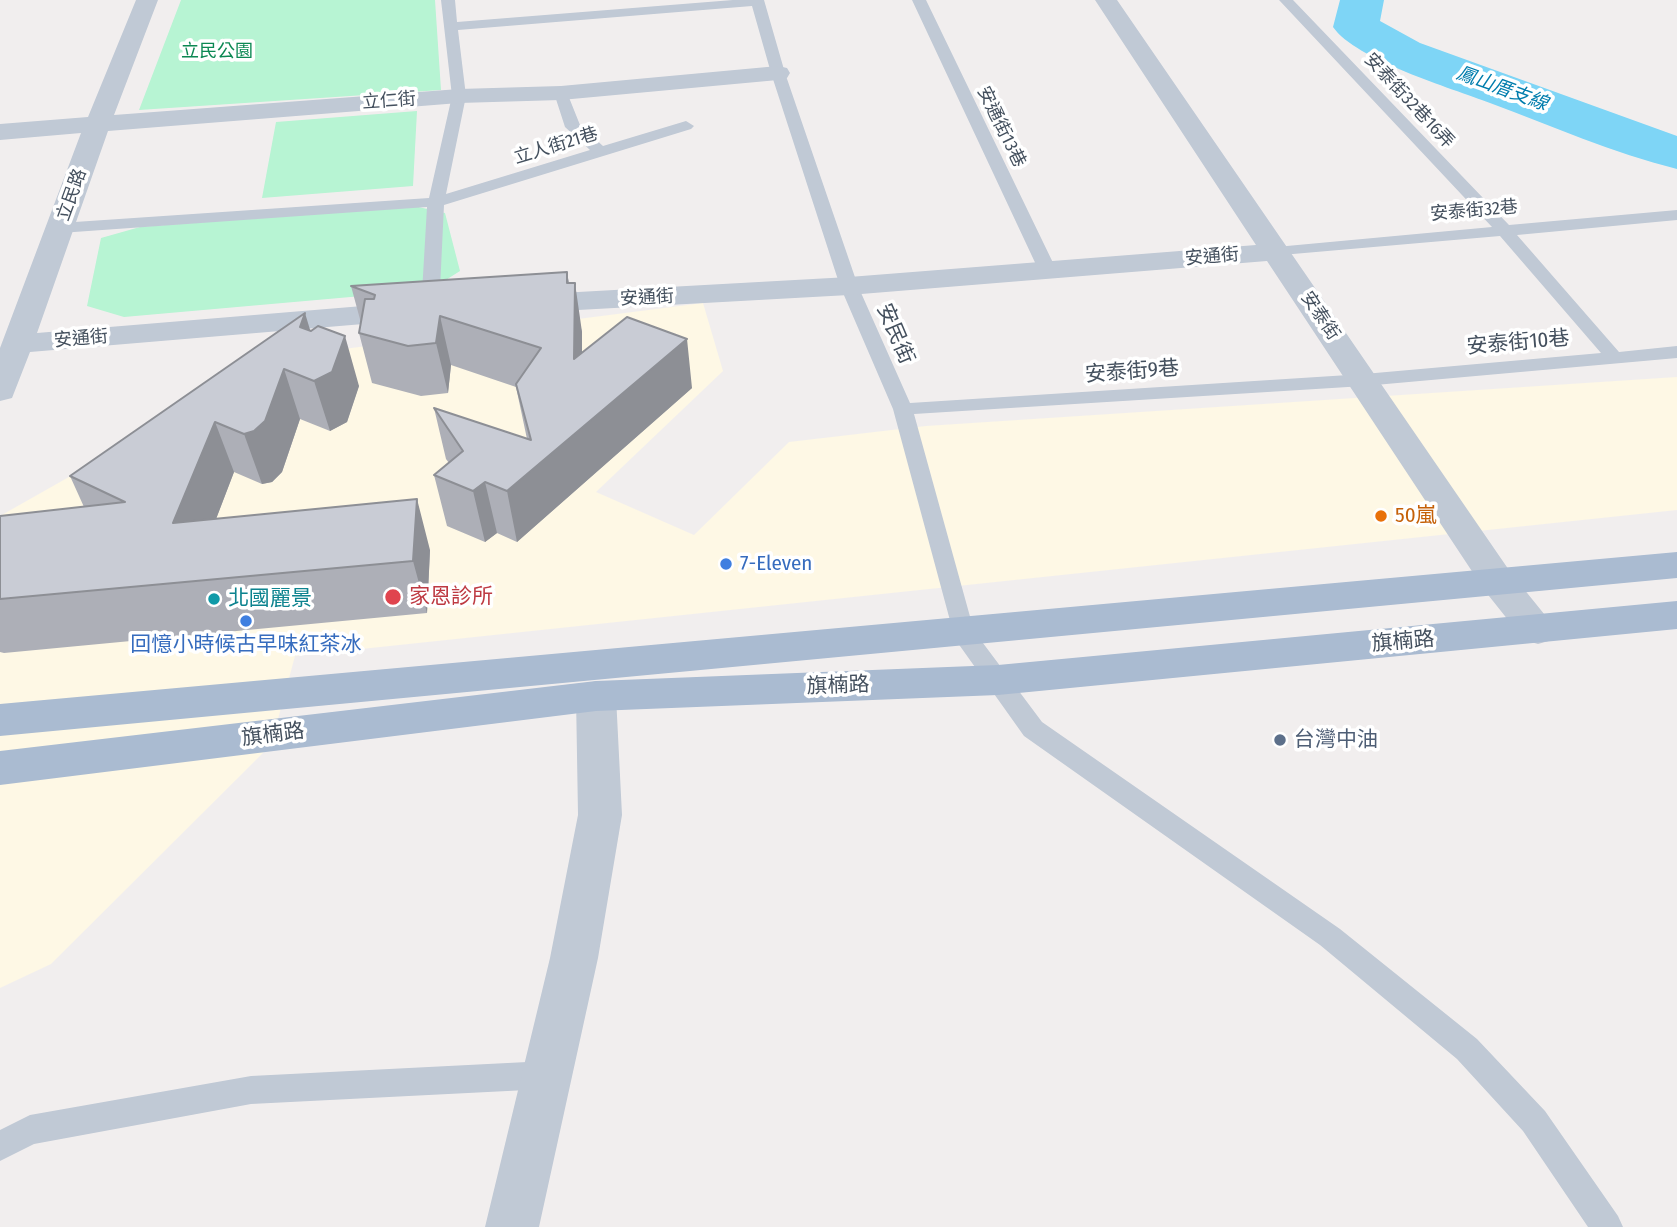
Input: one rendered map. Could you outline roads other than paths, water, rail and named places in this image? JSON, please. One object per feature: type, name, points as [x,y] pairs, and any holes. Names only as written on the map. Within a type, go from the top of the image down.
[{"type":"main road","name":"旗楠路","points":[[0,720],[1677,565]]},
{"type":"main road","name":"旗楠路","points":[[0,768],[596,696],[998,680],[1677,615]]},
{"type":"street","name":"立民路","points":[[0,391],[98,123],[148,0]]},
{"type":"street","name":"安泰街","points":[[1106,0],[1498,582],[1538,629]]},
{"type":"street","name":"立仁街","points":[[0,132],[459,96],[561,93],[778,73]]},
{"type":"street","name":"安通街","points":[[498,306],[849,286],[1276,252]]},
{"type":"street","name":"安通街","points":[[17,344],[444,309]]},
{"type":"street","points":[[512,1227],[574,958],[600,815],[596,696]]},
{"type":"lane","points":[[444,309],[436,202],[459,96],[448,0]]},
{"type":"lane","name":"安通街13巷","points":[[919,0],[1048,271]]},
{"type":"lane","name":"安泰街32巷16弄","points":[[1286,0],[1503,229],[1614,357]]},
{"type":"lane","points":[[452,26],[757,1]]},
{"type":"lane","name":"安民街","points":[[757,1],[778,73],[849,286],[903,409],[964,633],[1033,729],[1329,937],[1467,1049],[1534,1121],[1606,1227]]},
{"type":"lane","points":[[561,93],[573,127],[602,153]]},
{"type":"lane","name":"立人街21巷","points":[[436,202],[686,126]]},
{"type":"lane","points":[[60,228],[436,202]]},
{"type":"lane","name":"安泰街32巷","points":[[1276,252],[1677,215]]},
{"type":"lane","name":"安泰街10巷","points":[[1364,380],[1677,352]]},
{"type":"lane","name":"安泰街9巷","points":[[903,409],[1364,380]]},
{"type":"lane","points":[[0,1146],[30,1130],[251,1090],[547,1075]]},
{"type":"waterway","name":"鳳山厝支線","points":[[1362,0],[1356,27],[1403,53],[1613,132],[1677,153]]},
{"type":"place","name":"50嵐","points":[[1381,516]]},
{"type":"place","name":"7-Eleven","points":[[726,564]]},
{"type":"place","name":"家恩診所","points":[[393,597]]},
{"type":"place","name":"北國麗景","points":[[214,599]]},
{"type":"place","name":"回憶小時候古早味紅茶冰","points":[[246,621]]},
{"type":"place","name":"台灣中油","points":[[1280,740]]},
{"type":"park label","name":"立民公園","points":[[217,52]]}]
